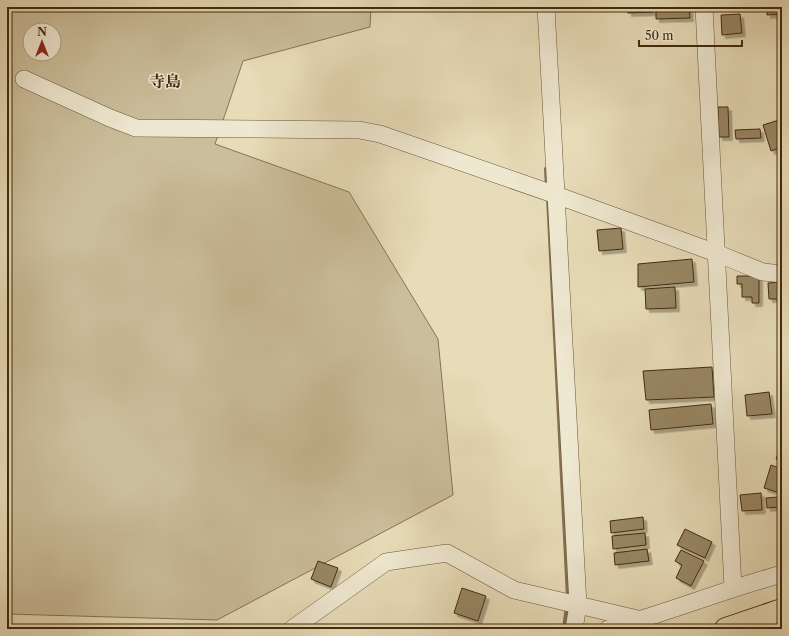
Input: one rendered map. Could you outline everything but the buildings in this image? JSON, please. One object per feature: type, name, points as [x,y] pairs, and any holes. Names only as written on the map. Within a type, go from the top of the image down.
[{"type":"highway","points":[[726,629],[782,610]]},
{"type":"street","points":[[546,7],[578,605],[574,629]]},
{"type":"street","points":[[704,7],[733,588]]},
{"type":"street","points":[[24,79],[110,118],[136,128],[359,130],[380,134],[556,195],[764,272],[782,274]]},
{"type":"street","points":[[292,629],[386,562],[447,553],[514,590],[642,620]]},
{"type":"street","points":[[608,629],[642,620],[733,588],[782,574]]},
{"type":"shaded area","points":[[7,7],[371,7],[370,27],[243,61],[215,144],[349,192],[438,339],[453,495],[217,620],[7,614]]},
{"type":"waterway","points":[[546,169],[547,188]]},
{"type":"waterway","points":[[548,197],[568,598]]},
{"type":"waterway","points":[[564,629],[567,606]]},
{"type":"district","name":"寺島","points":[[165,81]]}]
